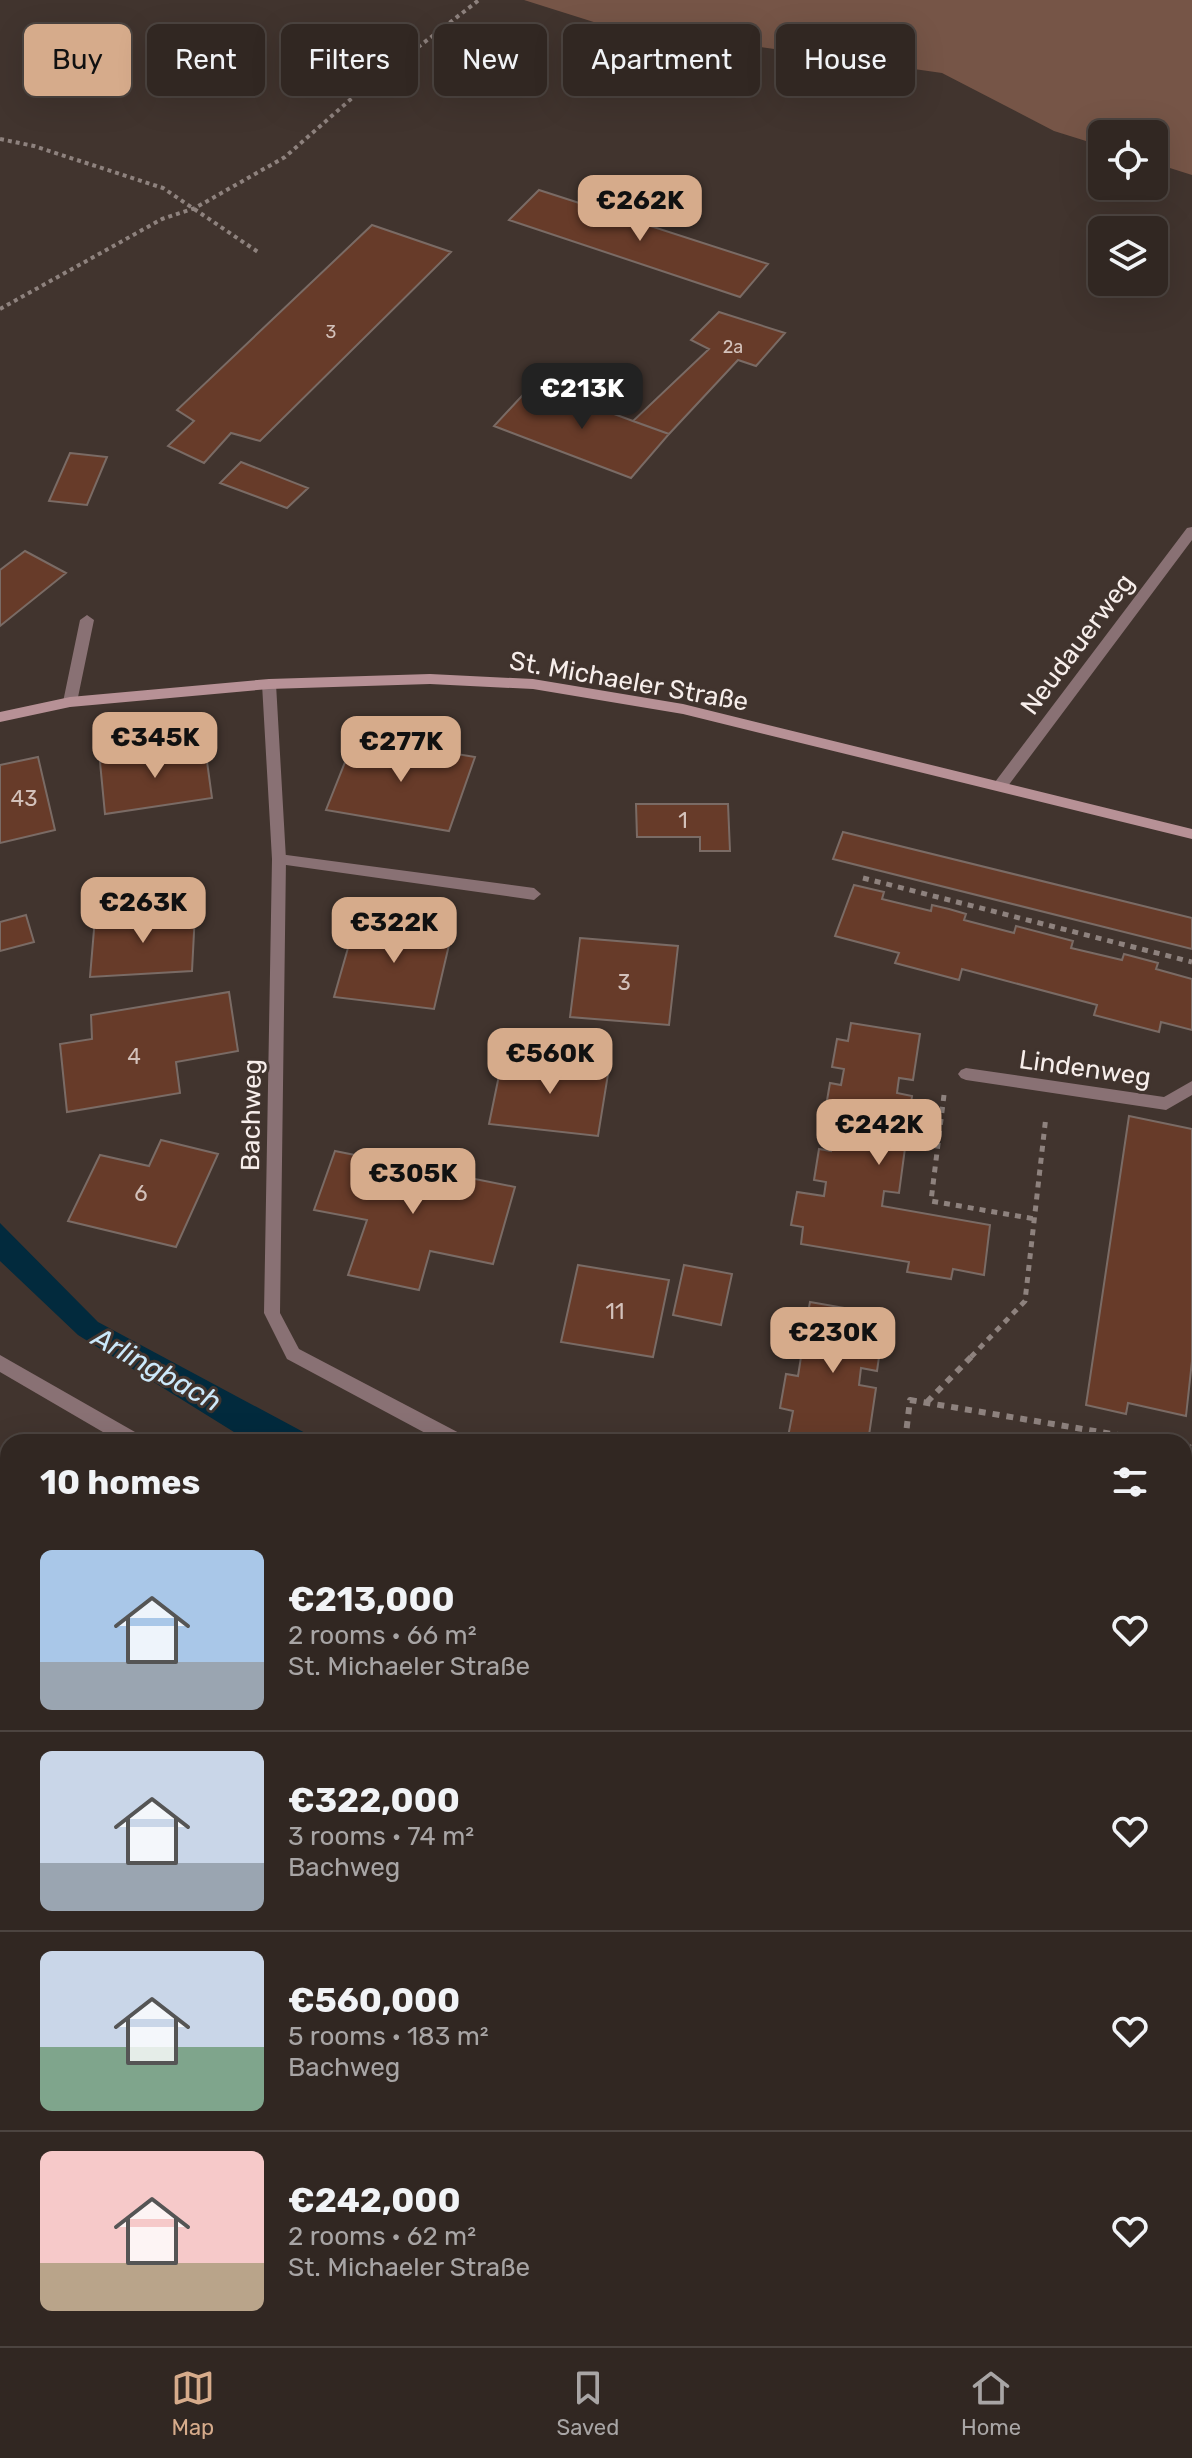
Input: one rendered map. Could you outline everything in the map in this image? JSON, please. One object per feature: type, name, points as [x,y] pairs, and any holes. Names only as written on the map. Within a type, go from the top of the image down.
[{"type":"main road","name":"St. Michaeler Straße","points":[[0,717],[70,702],[269,684],[430,679],[533,684],[683,709],[1192,834]]},
{"type":"street","name":"Neudauerweg","points":[[1000,786],[1192,531]]},
{"type":"street","points":[[70,702],[87,620]]},
{"type":"street","name":"Bachweg","points":[[269,684],[279,859],[272,1313],[293,1354],[444,1434]]},
{"type":"street","points":[[279,859],[534,894]]},
{"type":"street","name":"Lindenweg","points":[[966,1074],[1166,1104],[1192,1087]]},
{"type":"street","points":[[0,1363],[122,1434]]},
{"type":"path","points":[[0,309],[162,219],[195,208],[285,157],[351,99],[479,0]]},
{"type":"path","points":[[0,139],[34,146],[163,188],[258,252]]},
{"type":"path","points":[[863,878],[1192,962]]},
{"type":"path","points":[[966,1074],[944,1096],[931,1201],[1035,1219]]},
{"type":"path","points":[[927,1402],[1025,1301],[1050,1087]]},
{"type":"path","points":[[906,1434],[910,1400],[1113,1434]]},
{"type":"shaded area","points":[[524,0],[1192,0],[1192,175],[1168,167],[1168,120],[1088,120],[1088,142],[1054,131],[942,73],[915,69],[915,24],[776,24],[776,49],[760,47],[760,24],[600,24]]},
{"type":"water","name":"Arlingbach","points":[[0,1223],[98,1322],[307,1434],[237,1434],[78,1335],[0,1261]]},
{"type":"building","points":[[539,190],[768,264],[740,297],[509,220]]},
{"type":"building","points":[[372,225],[451,252],[260,441],[231,433],[204,463],[168,446],[194,421],[177,410]]},
{"type":"building","points":[[719,312],[785,333],[756,366],[738,360],[669,434],[633,421],[709,349],[691,340]]},
{"type":"building","points":[[533,384],[669,434],[631,478],[494,426]]},
{"type":"building","points":[[70,453],[107,457],[87,505],[49,501]]},
{"type":"building","points":[[241,462],[308,488],[287,508],[220,483]]},
{"type":"building","points":[[25,551],[66,573],[0,626],[0,570]]},
{"type":"building","points":[[355,737],[475,757],[449,831],[326,810]]},
{"type":"building","points":[[205,747],[212,798],[105,814],[100,762]]},
{"type":"building","points":[[38,757],[55,830],[0,843],[0,765]]},
{"type":"building","points":[[636,804],[728,804],[730,851],[700,851],[700,837],[637,837]]},
{"type":"building","points":[[843,832],[1192,918],[1192,949],[833,859]]},
{"type":"building","points":[[854,885],[884,892],[882,899],[931,911],[932,905],[949,909],[966,914],[964,920],[1014,933],[1016,926],[1073,941],[1071,948],[1122,960],[1124,954],[1158,963],[1156,969],[1192,979],[1192,1030],[1161,1022],[1159,1032],[1094,1015],[1097,1005],[962,969],[959,980],[895,963],[899,953],[835,936]]},
{"type":"building","points":[[195,913],[192,971],[90,977],[95,918]]},
{"type":"building","points":[[26,915],[34,942],[0,951],[0,922]]},
{"type":"building","points":[[356,920],[452,932],[434,1009],[334,997]]},
{"type":"building","points":[[580,938],[678,946],[669,1025],[570,1017]]},
{"type":"building","points":[[229,992],[238,1051],[176,1062],[180,1093],[67,1112],[60,1044],[92,1039],[91,1015]]},
{"type":"building","points":[[851,1023],[920,1034],[913,1080],[899,1078],[898,1085],[897,1093],[912,1096],[899,1193],[884,1191],[882,1206],[990,1225],[984,1275],[953,1269],[951,1279],[907,1272],[909,1262],[801,1244],[803,1227],[791,1225],[797,1192],[824,1196],[826,1182],[814,1180],[819,1149],[831,1151],[837,1114],[825,1112],[830,1083],[841,1085],[844,1069],[832,1067],[837,1039],[848,1041]]},
{"type":"building","points":[[503,1056],[609,1068],[598,1136],[489,1124]]},
{"type":"building","points":[[1129,1116],[1192,1129],[1192,1361],[1186,1416],[1128,1403],[1126,1414],[1086,1405]]},
{"type":"building","points":[[161,1140],[218,1154],[176,1247],[68,1221],[100,1155],[149,1166]]},
{"type":"building","points":[[335,1151],[515,1187],[493,1264],[430,1251],[419,1290],[348,1275],[367,1220],[314,1210]]},
{"type":"building","points":[[578,1265],[669,1280],[653,1357],[561,1342]]},
{"type":"building","points":[[684,1265],[732,1274],[721,1325],[673,1315]]},
{"type":"building","points":[[810,1302],[885,1315],[877,1371],[861,1368],[859,1385],[876,1388],[869,1434],[789,1434],[793,1411],[780,1408],[786,1374],[798,1376],[801,1357],[789,1355],[794,1321],[806,1323]]}]
